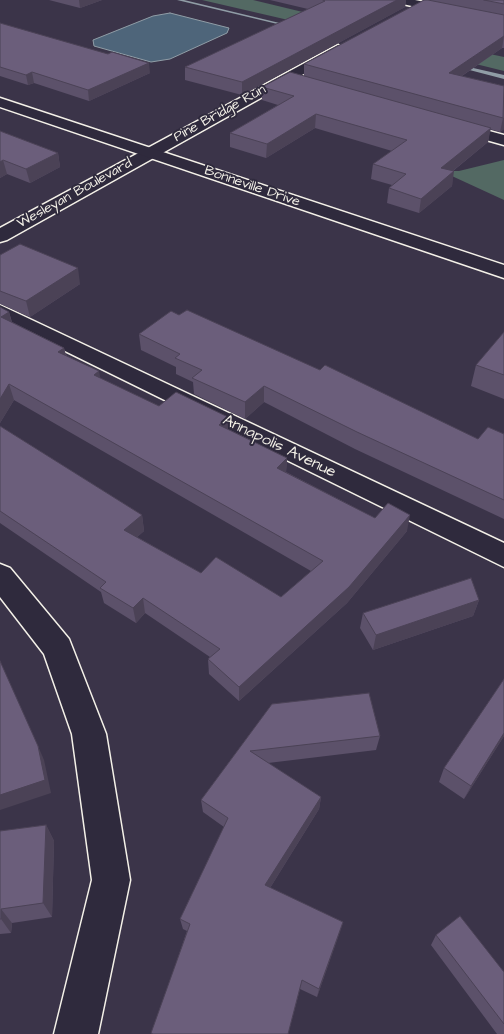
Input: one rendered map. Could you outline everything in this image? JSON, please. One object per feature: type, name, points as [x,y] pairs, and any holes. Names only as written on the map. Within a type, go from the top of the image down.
[{"type":"street","points":[[398,0],[504,22]]},
{"type":"street","points":[[406,13],[421,5]]},
{"type":"street","name":"Pine Bridge Run","points":[[151,153],[354,41]]},
{"type":"street","points":[[285,78],[307,84]]},
{"type":"street","name":"Bonneville Drive","points":[[0,102],[504,272]]},
{"type":"street","points":[[442,123],[504,140]]},
{"type":"street","name":"Wesleyan Boulevard","points":[[0,236],[151,153]]},
{"type":"street","name":"Annapolis Avenue","points":[[0,311],[504,556]]},
{"type":"street","points":[[0,576],[58,648],[89,734],[111,880],[76,1034]]},
{"type":"green space","points":[[202,0],[253,0],[311,14],[297,22]]},
{"type":"green space","points":[[433,42],[504,57],[504,71],[411,48]]},
{"type":"green space","points":[[504,160],[504,200],[441,171],[459,171]]},
{"type":"water","points":[[170,13],[229,28],[227,33],[170,59],[151,62],[94,46],[93,40],[153,16]]},
{"type":"building","points":[[323,0],[397,0],[242,82],[185,67],[325,1]]},
{"type":"building","points":[[424,0],[504,15],[504,36],[449,73],[504,86],[503,118],[304,64]]},
{"type":"building","points":[[484,0],[504,0],[504,4]]},
{"type":"building","points":[[0,23],[108,54],[112,52],[149,63],[88,90],[32,72],[26,75],[0,67]]},
{"type":"building","points":[[290,72],[491,128],[441,168],[454,171],[421,199],[389,188],[406,174],[373,164],[407,140],[316,114],[267,144],[230,133],[294,96],[262,87]]},
{"type":"building","points":[[0,131],[58,153],[26,169],[3,160],[0,162]]},
{"type":"building","points":[[20,244],[78,268],[26,301],[0,291],[0,255]]},
{"type":"building","points":[[0,307],[9,312],[1,317],[64,348],[58,352],[99,371],[94,375],[159,406],[176,392],[228,417],[219,425],[287,458],[277,468],[375,518],[388,503],[410,515],[349,587],[239,687],[208,659],[220,649],[143,598],[133,608],[100,588],[106,582],[0,511],[0,426],[142,515],[124,530],[201,573],[216,557],[281,597],[323,561],[9,384],[0,399]]},
{"type":"building","points":[[187,310],[320,370],[325,365],[478,439],[488,427],[504,434],[504,500],[357,432],[264,386],[245,402],[192,378],[202,370],[175,358],[180,354],[139,334],[171,311],[179,315]]},
{"type":"building","points":[[504,332],[504,375],[476,365]]},
{"type":"building","points":[[471,578],[479,600],[376,635],[363,613]]},
{"type":"building","points":[[0,661],[38,746],[45,780],[0,795]]},
{"type":"building","points":[[504,679],[504,733],[471,786],[444,768]]},
{"type":"building","points":[[369,693],[380,736],[250,751],[321,797],[265,885],[343,922],[319,989],[302,980],[288,1034],[151,1033],[190,924],[180,919],[228,818],[201,800],[272,704]]},
{"type":"building","points":[[46,825],[43,903],[1,909],[0,919],[0,831]]},
{"type":"building","points":[[460,916],[504,972],[504,1024],[436,935]]},
{"type":"waterway","points":[[179,0],[290,26]]},
{"type":"waterway","points":[[460,66],[504,77]]}]
